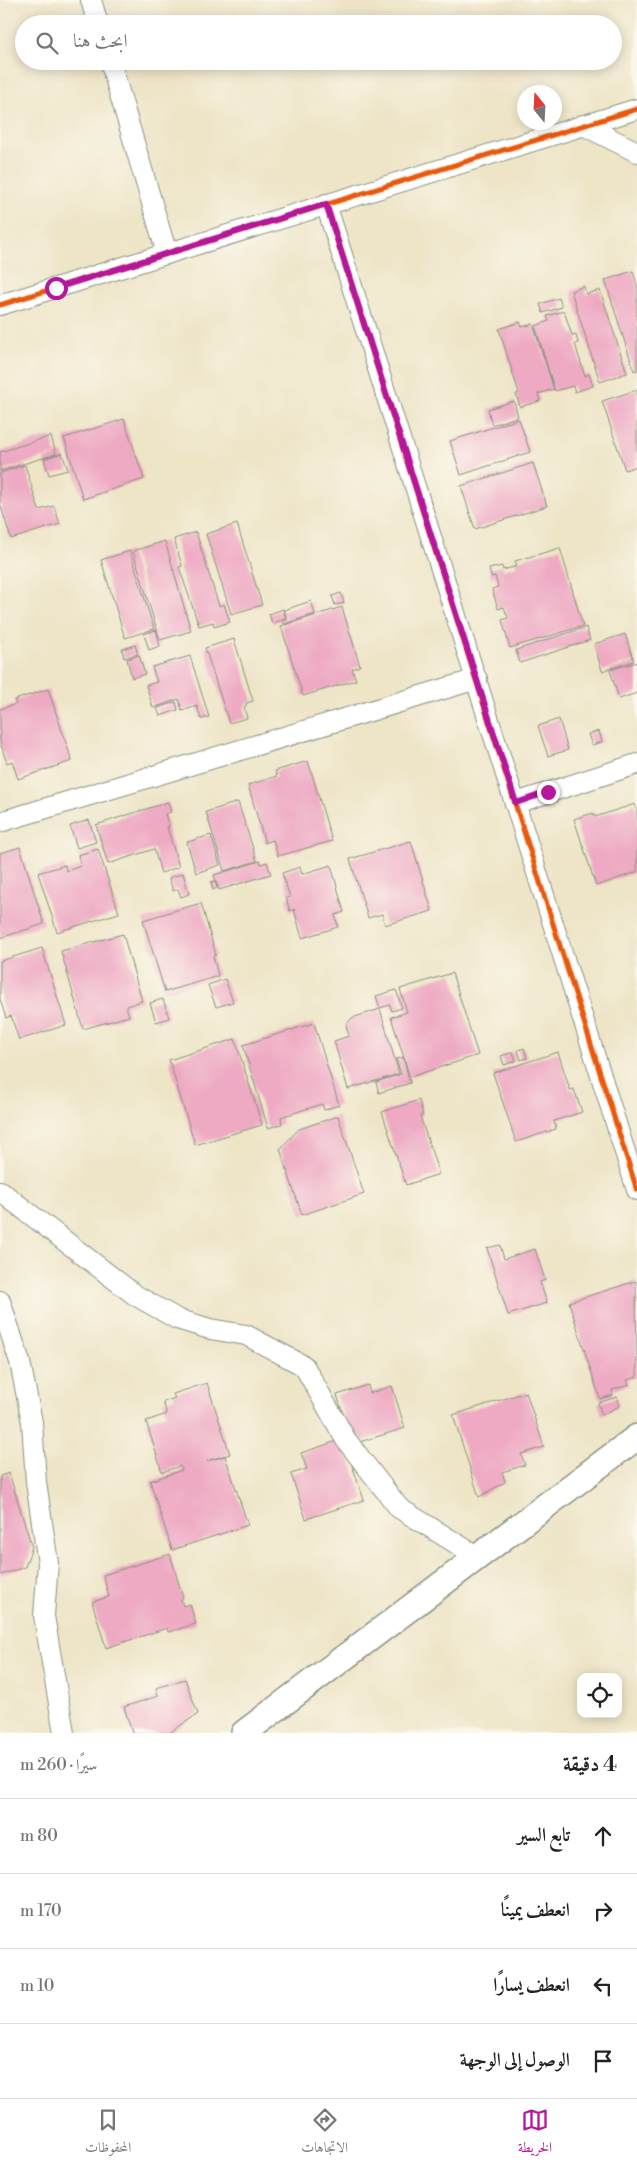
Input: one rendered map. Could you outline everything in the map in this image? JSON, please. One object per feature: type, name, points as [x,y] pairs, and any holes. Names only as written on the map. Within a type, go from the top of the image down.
[{"type":"street","points":[[91,0],[95,15]]},
{"type":"street","points":[[113,70],[168,254]]},
{"type":"street","points":[[0,305],[637,109]]},
{"type":"street","points":[[584,125],[637,152]]},
{"type":"street","points":[[326,204],[637,1190]]},
{"type":"street","points":[[0,822],[477,679]]},
{"type":"street","points":[[516,803],[637,764]]},
{"type":"street","points":[[0,1191],[135,1296],[154,1307],[185,1322],[210,1329],[246,1335],[304,1366],[346,1440],[400,1508],[478,1557]]},
{"type":"street","points":[[0,1301],[20,1362],[32,1422],[36,1482],[48,1563],[44,1616],[64,1733]]},
{"type":"street","points":[[244,1733],[637,1438]]},
{"type":"building","points":[[633,271],[637,285],[637,370],[634,371],[605,280]]},
{"type":"building","points":[[584,286],[586,294],[600,290],[627,373],[600,382],[571,291]]},
{"type":"building","points":[[559,298],[562,307],[543,313],[540,304]]},
{"type":"building","points":[[564,311],[572,335],[576,334],[578,343],[575,344],[585,376],[589,374],[593,386],[575,392],[573,386],[555,391],[535,326],[549,321],[547,316]]},
{"type":"building","points":[[520,322],[522,327],[533,324],[554,389],[538,394],[540,401],[520,407],[516,394],[519,393],[499,329]]},
{"type":"building","points":[[637,390],[637,466],[625,470],[602,401]]},
{"type":"building","points":[[514,401],[518,417],[492,425],[488,409]]},
{"type":"building","points":[[124,419],[144,479],[83,499],[64,438]]},
{"type":"building","points":[[519,419],[530,452],[461,475],[450,441]]},
{"type":"building","points":[[51,436],[56,454],[0,471],[0,452]]},
{"type":"building","points":[[62,453],[68,470],[49,475],[44,459]]},
{"type":"building","points":[[533,463],[547,506],[475,529],[461,486]]},
{"type":"building","points":[[25,465],[39,510],[54,506],[60,524],[11,539],[0,503],[0,473]]},
{"type":"building","points":[[237,524],[262,605],[231,614],[206,534]]},
{"type":"building","points":[[196,532],[219,606],[224,604],[230,622],[214,627],[213,622],[199,626],[179,567],[182,566],[174,539]]},
{"type":"building","points":[[165,541],[191,631],[160,640],[133,551]]},
{"type":"building","points":[[560,548],[583,626],[510,648],[502,620],[508,618],[504,607],[498,609],[492,589],[498,587],[495,576],[491,577],[489,569],[502,566],[503,570],[517,566],[515,561]]},
{"type":"building","points":[[130,551],[154,629],[125,638],[101,560]]},
{"type":"building","points":[[341,593],[344,603],[335,605],[332,596]]},
{"type":"building","points":[[311,601],[315,614],[284,624],[283,621],[287,620],[284,610]]},
{"type":"building","points":[[342,607],[360,666],[352,669],[356,680],[303,696],[281,626]]},
{"type":"building","points":[[283,609],[286,619],[272,623],[269,614]]},
{"type":"building","points":[[586,627],[590,640],[520,663],[516,650]]},
{"type":"building","points":[[156,630],[160,646],[149,650],[144,634]]},
{"type":"building","points":[[625,634],[634,661],[602,671],[594,644]]},
{"type":"building","points":[[234,639],[253,701],[246,703],[244,707],[247,718],[229,723],[205,648]]},
{"type":"building","points":[[135,645],[138,654],[124,658],[122,649]]},
{"type":"building","points":[[139,655],[145,674],[132,678],[127,659]]},
{"type":"building","points":[[190,656],[209,717],[201,719],[197,706],[182,711],[179,699],[153,708],[146,685],[157,682],[152,667]]},
{"type":"building","points":[[637,662],[637,693],[619,699],[610,670]]},
{"type":"building","points":[[48,689],[72,761],[18,779],[12,761],[7,763],[0,742],[0,709],[16,704],[14,700]]},
{"type":"building","points":[[176,702],[178,710],[160,716],[157,708]]},
{"type":"building","points":[[559,719],[568,750],[548,756],[538,726]]},
{"type":"building","points":[[599,731],[602,742],[592,745],[588,734]]},
{"type":"building","points":[[308,761],[332,841],[278,856],[273,840],[265,843],[248,785],[277,776],[275,771]]},
{"type":"building","points":[[168,802],[171,812],[165,814],[169,827],[167,827],[179,867],[161,873],[154,849],[108,864],[96,825]]},
{"type":"building","points":[[238,802],[257,861],[224,871],[206,812]]},
{"type":"building","points":[[635,804],[637,811],[637,872],[596,886],[574,819],[593,813],[595,817]]},
{"type":"building","points":[[89,820],[96,842],[77,848],[70,826]]},
{"type":"building","points":[[211,835],[220,865],[196,873],[187,842]]},
{"type":"building","points":[[411,841],[432,911],[385,925],[382,914],[368,918],[350,859]]},
{"type":"building","points":[[20,847],[44,924],[0,938],[0,853]]},
{"type":"building","points":[[98,849],[119,913],[57,932],[38,873],[65,865],[66,871],[81,866],[78,855]]},
{"type":"building","points":[[260,861],[261,864],[267,862],[271,874],[219,890],[214,875]]},
{"type":"building","points":[[331,865],[344,912],[335,915],[338,927],[302,938],[294,909],[290,911],[286,898],[290,897],[282,873],[300,867],[302,874]]},
{"type":"building","points":[[183,873],[189,894],[181,897],[178,889],[173,891],[169,878]]},
{"type":"building","points":[[215,881],[217,888],[213,890],[211,882]]},
{"type":"building","points":[[201,903],[216,955],[213,956],[218,976],[165,992],[143,920]]},
{"type":"building","points":[[123,934],[142,1001],[126,1006],[129,1016],[83,1029],[61,951]]},
{"type":"building","points":[[42,948],[66,1025],[19,1040],[11,1016],[6,1018],[0,999],[0,961]]},
{"type":"building","points":[[452,973],[478,1055],[410,1077],[391,1017],[407,1012],[400,989]]},
{"type":"building","points":[[225,979],[233,1002],[216,1007],[208,985]]},
{"type":"building","points":[[396,990],[402,1008],[392,1011],[390,1005],[380,1008],[376,996]]},
{"type":"building","points":[[163,999],[169,1018],[156,1022],[150,1003]]},
{"type":"building","points":[[380,1009],[399,1074],[348,1089],[334,1041],[349,1036],[346,1025],[352,1018]]},
{"type":"building","points":[[314,1023],[339,1105],[324,1110],[322,1104],[281,1117],[282,1124],[268,1128],[243,1045]]},
{"type":"building","points":[[235,1039],[262,1125],[195,1145],[169,1060]]},
{"type":"building","points":[[524,1048],[527,1058],[521,1060],[518,1050]]},
{"type":"building","points":[[513,1052],[516,1061],[504,1065],[501,1056]]},
{"type":"building","points":[[558,1052],[570,1090],[574,1089],[582,1112],[554,1121],[556,1129],[516,1142],[493,1073]]},
{"type":"building","points":[[403,1057],[410,1083],[379,1093],[376,1082],[401,1074],[396,1059]]},
{"type":"building","points":[[419,1100],[423,1115],[420,1116],[439,1174],[406,1185],[382,1112]]},
{"type":"building","points":[[338,1116],[364,1194],[302,1215],[280,1149],[299,1129]]},
{"type":"building","points":[[500,1245],[504,1259],[535,1249],[545,1280],[540,1282],[547,1303],[508,1315],[487,1248]]},
{"type":"building","points":[[636,1281],[637,1377],[627,1380],[629,1385],[612,1390],[613,1395],[600,1399],[569,1302]]},
{"type":"building","points":[[207,1383],[230,1454],[207,1461],[225,1456],[248,1525],[172,1550],[150,1481],[182,1470],[180,1466],[162,1472],[146,1421],[167,1414],[163,1402],[175,1398],[173,1394]]},
{"type":"building","points":[[368,1385],[370,1393],[392,1386],[405,1428],[353,1444],[337,1395]]},
{"type":"building","points":[[526,1392],[544,1447],[521,1454],[525,1465],[502,1472],[505,1482],[479,1497],[453,1415]]},
{"type":"building","points":[[617,1397],[619,1406],[602,1415],[598,1403]]},
{"type":"building","points":[[343,1439],[364,1500],[306,1519],[291,1474],[307,1469],[301,1453]]},
{"type":"building","points":[[9,1473],[32,1547],[25,1567],[0,1575],[0,1476]]},
{"type":"building","points":[[170,1554],[183,1598],[181,1599],[183,1606],[190,1604],[196,1624],[168,1632],[167,1628],[106,1648],[92,1602],[109,1597],[103,1575]]},
{"type":"building","points":[[185,1679],[198,1714],[169,1733],[132,1733],[124,1707],[158,1696],[156,1688]]},
{"type":"cycle path","points":[[0,305],[637,109]]},
{"type":"cycle path","points":[[326,204],[637,1190]]},
{"type":"route","points":[[56,288],[326,204],[516,803],[548,792]]}]
